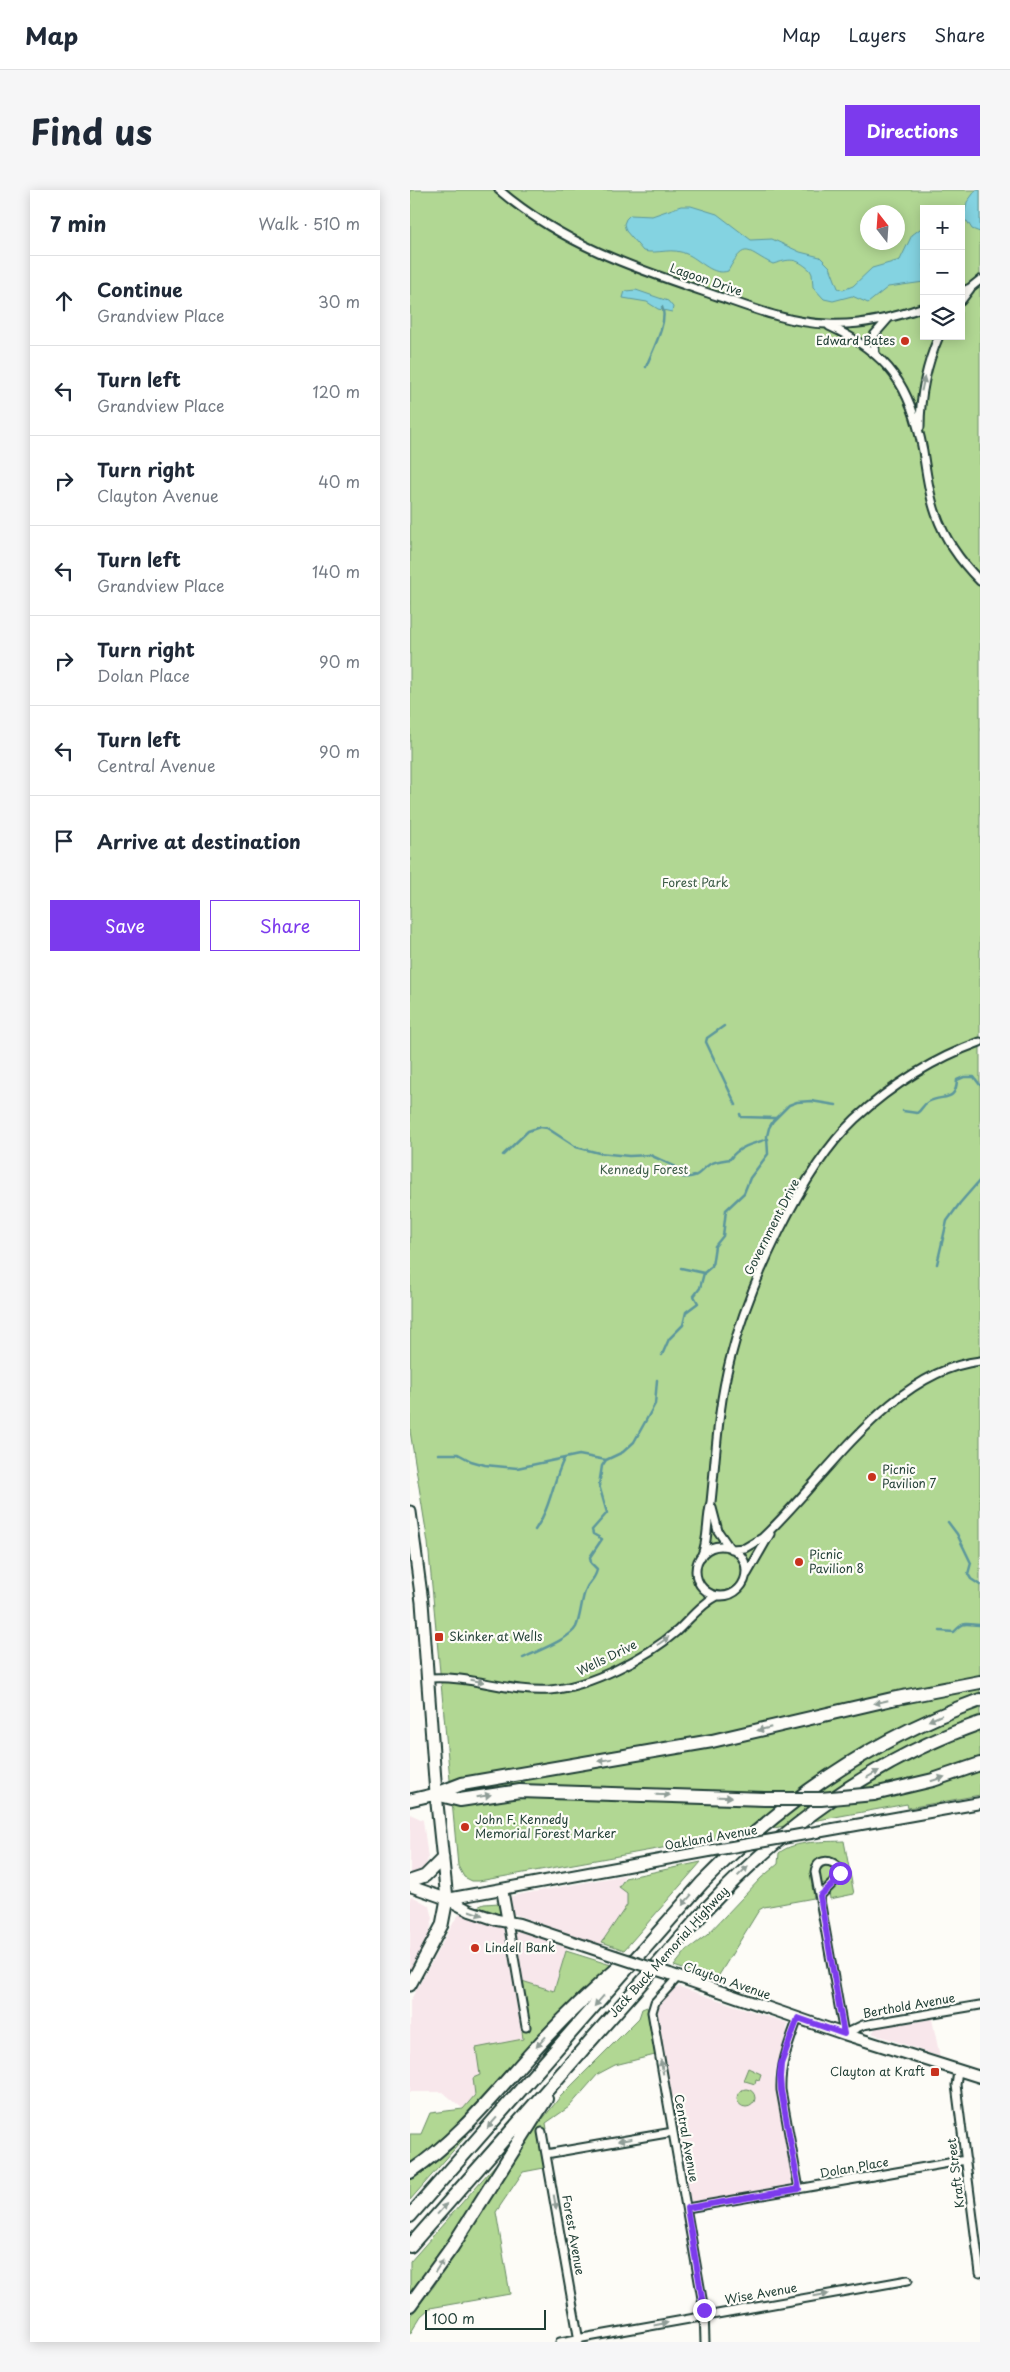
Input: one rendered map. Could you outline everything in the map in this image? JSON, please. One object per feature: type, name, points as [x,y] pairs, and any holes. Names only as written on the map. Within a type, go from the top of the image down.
[{"type":"highway","points":[[436,1794],[462,1784],[712,1741],[868,1704],[980,1682]]},
{"type":"highway","name":"Jack Buck Memorial Highway","points":[[410,2216],[728,1856],[766,1823],[812,1788],[861,1756],[896,1737],[980,1700]]},
{"type":"highway","name":"Jack Buck Memorial Highway","points":[[410,2246],[709,1906],[768,1848],[852,1786],[919,1749],[980,1723]]},
{"type":"highway","points":[[436,1794],[460,1800],[520,1791],[821,1799],[874,1794],[933,1780],[980,1764]]},
{"type":"highway","points":[[410,2172],[436,2153],[461,2130],[570,2011],[654,1938]]},
{"type":"highway","points":[[410,2305],[452,2247],[533,2122],[555,2080]]},
{"type":"main road","points":[[410,1512],[422,1602],[436,1794],[447,1899],[442,1925],[410,1985]]},
{"type":"main road","points":[[410,1800],[436,1794]]},
{"type":"main road","points":[[410,1882],[425,1876],[443,1858]]},
{"type":"street","name":"Lagoon Drive","points":[[499,190],[536,218],[587,248],[775,316],[826,324],[888,319],[920,308]]},
{"type":"street","points":[[965,290],[980,280]]},
{"type":"street","points":[[965,295],[970,288]]},
{"type":"street","points":[[875,352],[874,335],[878,328],[888,319]]},
{"type":"street","points":[[826,324],[852,337],[875,352],[888,366],[905,391],[919,432],[935,513],[950,543],[980,581]]},
{"type":"street","points":[[919,432],[921,391],[938,340]]},
{"type":"street","name":"Government Drive","points":[[701,1557],[707,1544],[706,1522],[711,1502],[721,1408],[729,1362],[749,1298],[776,1241],[809,1180],[854,1120],[883,1096],[932,1063],[980,1042]]},
{"type":"street","points":[[776,1525],[738,1590],[732,1594],[717,1596],[705,1591],[698,1581],[696,1568],[701,1557],[710,1549],[730,1548],[739,1550],[749,1547],[776,1525],[848,1444],[913,1386],[945,1368],[980,1361]]},
{"type":"street","name":"Government Drive","points":[[711,1502],[712,1517],[718,1531],[730,1548]]},
{"type":"street","points":[[730,1548],[742,1558],[746,1576]]},
{"type":"street","name":"Wells Drive","points":[[429,1678],[451,1677],[549,1690],[582,1684],[622,1666],[664,1641],[717,1596]]},
{"type":"street","name":"Oakland Avenue","points":[[447,1899],[980,1803]]},
{"type":"street","points":[[820,1896],[839,1877],[839,1868],[828,1861],[823,1861],[816,1867],[820,1896],[844,2034]]},
{"type":"street","name":"Clayton Avenue","points":[[410,1886],[447,1899],[470,1912],[615,1956],[844,2034],[980,2077]]},
{"type":"street","points":[[502,1889],[526,2027]]},
{"type":"street","points":[[410,1894],[424,1891]]},
{"type":"street","name":"Central Avenue","points":[[674,1976],[654,2002],[652,2012],[705,2316],[706,2342]]},
{"type":"street","name":"Berthold Avenue","points":[[844,2034],[862,2026],[980,2005]]},
{"type":"street","points":[[798,2018],[781,2064],[780,2077],[799,2189]]},
{"type":"street","name":"Kraft Street","points":[[958,2071],[956,2086],[976,2219],[980,2273]]},
{"type":"street","name":"Forest Avenue","points":[[542,2132],[579,2340]]},
{"type":"street","points":[[546,2154],[673,2132]]},
{"type":"street","name":"Dolan Place","points":[[687,2208],[966,2160]]},
{"type":"street","name":"Wise Avenue","points":[[560,2342],[908,2280]]},
{"type":"shaded area","points":[[410,1814],[423,1820],[428,1858],[424,1872],[410,1879]]},
{"type":"shaded area","points":[[625,1875],[619,1887],[627,1893],[627,1905],[601,1945],[511,1913],[509,1899],[512,1896]]},
{"type":"shaded area","points":[[412,1896],[430,1906],[433,1918],[428,1938],[410,1971],[410,1897]]},
{"type":"shaded area","points":[[465,1913],[503,1927],[523,2039],[480,2075],[475,2095],[463,2109],[443,2092],[410,2092],[410,2001],[456,1918],[460,1914]]},
{"type":"shaded area","points":[[519,1931],[567,1948],[554,1991],[522,1981],[514,1935],[515,1932]]},
{"type":"shaded area","points":[[680,1987],[787,2023],[787,2031],[776,2068],[775,2081],[792,2181],[790,2185],[694,2202],[689,2200],[656,2011],[658,2005],[675,1988]]},
{"type":"shaded area","points":[[932,2019],[940,2057],[872,2033],[876,2028]]},
{"type":"green space","name":"Forest Park","points":[[410,190],[980,190],[980,1795],[908,1808],[907,1804],[472,1881],[464,1877],[458,1866],[428,1543],[410,1431]]},
{"type":"green space","points":[[844,1841],[854,1894],[830,1899],[829,1892],[839,1881],[843,1872],[841,1864],[835,1859],[828,1857],[820,1858],[814,1862],[811,1871],[814,1898],[764,1907],[759,1910],[716,1980],[674,1966],[687,1950],[707,1935],[761,1878],[778,1864],[779,1853],[802,1844]]},
{"type":"green space","points":[[701,1862],[624,1950],[602,1942],[627,1905],[627,1893],[619,1887],[625,1878]]},
{"type":"green space","points":[[828,1865],[834,1870],[834,1873],[830,1880],[823,1884],[819,1873],[822,1868]]},
{"type":"green space","points":[[499,1903],[501,1917],[475,1908],[484,1904]]},
{"type":"green space","points":[[566,1951],[611,1965],[557,2015],[448,2132],[410,2164],[410,2134],[421,2134],[430,2113],[463,2109],[475,2095],[473,2078],[480,2075],[476,2048],[523,2039],[522,2031],[530,2029],[522,1981],[554,1991]]},
{"type":"green space","points":[[647,2007],[655,2055],[615,2065],[598,2074],[569,2107],[546,2123],[547,2129],[539,2131],[544,2168],[523,2172],[496,2212],[510,2294],[430,2308],[421,2316],[410,2334],[410,2316],[434,2286],[534,2130],[560,2097],[639,2018],[642,2009]]},
{"type":"green space","points":[[748,2068],[761,2074],[759,2080],[756,2079],[755,2084],[745,2081],[744,2078]]},
{"type":"green space","points":[[746,2089],[752,2092],[755,2098],[752,2104],[746,2107],[740,2104],[737,2098],[740,2092]]},
{"type":"green space","points":[[464,2134],[466,2136],[410,2200],[410,2177]]},
{"type":"green space","points":[[503,2156],[503,2160],[410,2299],[410,2262]]},
{"type":"water","points":[[976,190],[980,190],[980,232],[972,229],[967,221],[965,221],[967,202]]},
{"type":"water","points":[[681,206],[691,206],[717,214],[751,240],[772,239],[800,252],[820,257],[830,267],[838,288],[843,290],[853,286],[872,268],[900,260],[912,235],[920,229],[920,283],[888,287],[868,303],[852,296],[833,301],[824,299],[813,287],[810,270],[796,261],[788,260],[773,264],[753,253],[744,251],[739,254],[728,271],[723,272],[712,270],[683,252],[643,251],[626,231],[624,224],[630,215],[652,216]]},
{"type":"water","points":[[636,290],[668,301],[673,307],[672,312],[658,309],[647,302],[623,298],[625,291]]},
{"type":"waterway","points":[[646,367],[661,328],[664,313],[662,307]]},
{"type":"waterway","points":[[724,1026],[707,1038],[706,1042],[736,1105]]},
{"type":"waterway","points":[[903,1111],[917,1113],[928,1102],[948,1097],[954,1092],[957,1080],[964,1077],[974,1077],[980,1085]]},
{"type":"waterway","points":[[662,1355],[669,1339],[683,1325],[686,1312],[698,1303],[694,1296],[700,1288],[704,1273],[712,1266],[715,1246],[723,1236],[726,1210],[744,1193],[750,1178],[768,1154],[767,1136],[773,1121],[789,1105],[797,1102],[811,1101],[836,1105]]},
{"type":"waterway","points":[[740,1114],[741,1117],[775,1118]]},
{"type":"waterway","points":[[503,1155],[528,1131],[540,1127],[547,1128],[576,1147],[599,1153],[629,1156],[650,1155],[676,1167],[682,1177],[692,1177],[712,1163],[730,1159],[737,1151],[768,1139]]},
{"type":"waterway","points":[[937,1264],[947,1221],[980,1180]]},
{"type":"waterway","points":[[681,1268],[704,1273]]},
{"type":"waterway","points":[[523,1658],[567,1636],[576,1627],[584,1593],[594,1578],[597,1569],[591,1563],[590,1557],[602,1539],[593,1534],[592,1530],[607,1513],[599,1485],[602,1466],[606,1460],[623,1452],[634,1442],[655,1404],[657,1380]]},
{"type":"waterway","points":[[438,1454],[458,1454],[471,1461],[485,1465],[517,1468],[579,1455],[606,1460]]},
{"type":"waterway","points":[[535,1530],[545,1513],[564,1459]]},
{"type":"waterway","points":[[948,1522],[957,1534],[971,1563],[968,1574],[971,1579],[980,1585]]},
{"type":"waterway","points":[[940,1631],[954,1632],[966,1624],[980,1625]]},
{"type":"place","name":"Edward Bates","points":[[905,341]]},
{"type":"place","name":"Picnic Pavilion 7","points":[[872,1477]]},
{"type":"place","name":"Picnic Pavilion 8","points":[[799,1562]]},
{"type":"place","name":"Skinker at Wells","points":[[439,1637]]},
{"type":"place","name":"John F. Kennedy Memorial Forest Marker","points":[[465,1827]]},
{"type":"place","name":"Lindell Bank","points":[[475,1948]]},
{"type":"place","name":"Clayton at Kraft","points":[[935,2072]]},
{"type":"route","points":[[704,2310],[687,2208],[799,2189],[781,2090],[781,2064],[798,2018],[844,2034],[820,1896],[836,1881],[840,1873]]},
{"type":"park label","name":"Kennedy Forest","points":[[644,1170]]}]
